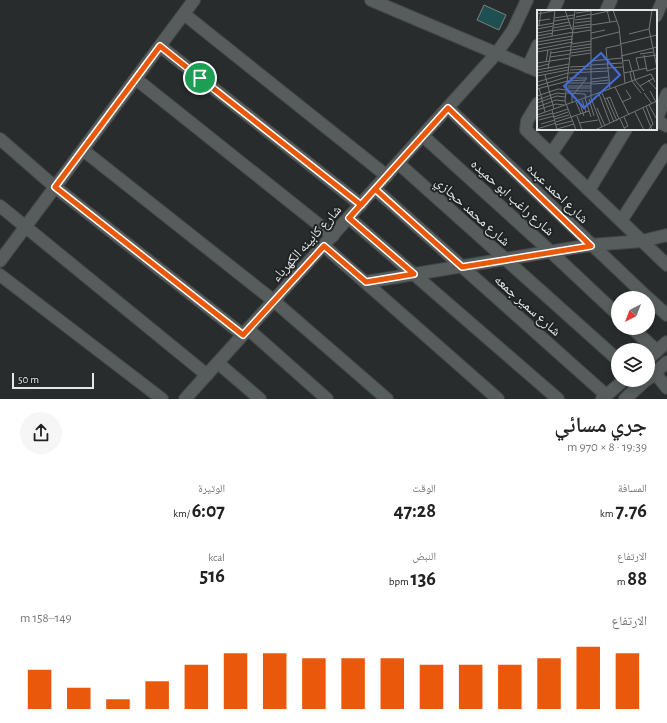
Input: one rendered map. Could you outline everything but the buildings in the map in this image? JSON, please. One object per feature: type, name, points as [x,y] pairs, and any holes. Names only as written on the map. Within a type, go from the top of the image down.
[{"type":"street","points":[[0,261],[4,245],[26,226],[194,0]]},
{"type":"street","points":[[371,0],[390,4],[496,54],[533,69],[537,49]]},
{"type":"street","name":"شارع كابينه الكهرباء","points":[[185,399],[496,54],[513,30],[527,0]]},
{"type":"street","points":[[553,10],[558,0]]},
{"type":"street","points":[[606,10],[611,0]]},
{"type":"street","points":[[657,14],[663,0]]},
{"type":"street","points":[[184,14],[387,176]]},
{"type":"street","points":[[160,46],[361,205]]},
{"type":"street","points":[[136,79],[333,236]]},
{"type":"street","points":[[657,119],[667,94]]},
{"type":"street","points":[[537,105],[527,121],[526,130],[667,265]]},
{"type":"street","name":"شارع احمد عبده","points":[[448,108],[591,246],[640,291]]},
{"type":"street","points":[[657,121],[667,126]]},
{"type":"street","points":[[551,154],[567,130]]},
{"type":"street","points":[[589,190],[625,130]]},
{"type":"street","name":"شارع راغب ابو حميده","points":[[423,136],[552,252],[611,308]]},
{"type":"street","points":[[0,139],[55,187],[246,332],[327,399]]},
{"type":"street","points":[[83,150],[274,301],[387,399]]},
{"type":"street","points":[[621,221],[667,150]]},
{"type":"street","name":"شارع محمد حجازي","points":[[398,163],[611,354]]},
{"type":"street","name":"شارع سمير جمعه","points":[[375,189],[604,397]]},
{"type":"street","points":[[0,206],[207,375]]},
{"type":"street","points":[[349,218],[558,399]]},
{"type":"street","points":[[366,282],[591,246],[642,241],[667,235]]},
{"type":"street","points":[[324,246],[498,399]]},
{"type":"street","points":[[0,275],[162,399]]},
{"type":"street","name":"شارع احمد عبده","points":[[655,305],[667,316]]},
{"type":"street","points":[[655,352],[667,342]]},
{"type":"street","points":[[655,373],[667,362]]},
{"type":"street","points":[[218,363],[260,399]]},
{"type":"street","points":[[655,380],[667,388]]},
{"type":"street","points":[[604,397],[616,387]]},
{"type":"street","points":[[625,399],[639,387]]},
{"type":"route","points":[[200,78],[160,46],[55,187],[243,335],[324,246],[366,282],[414,274],[349,218],[361,205],[423,136],[448,108],[591,246],[462,267],[375,189],[361,205],[200,78]]}]
